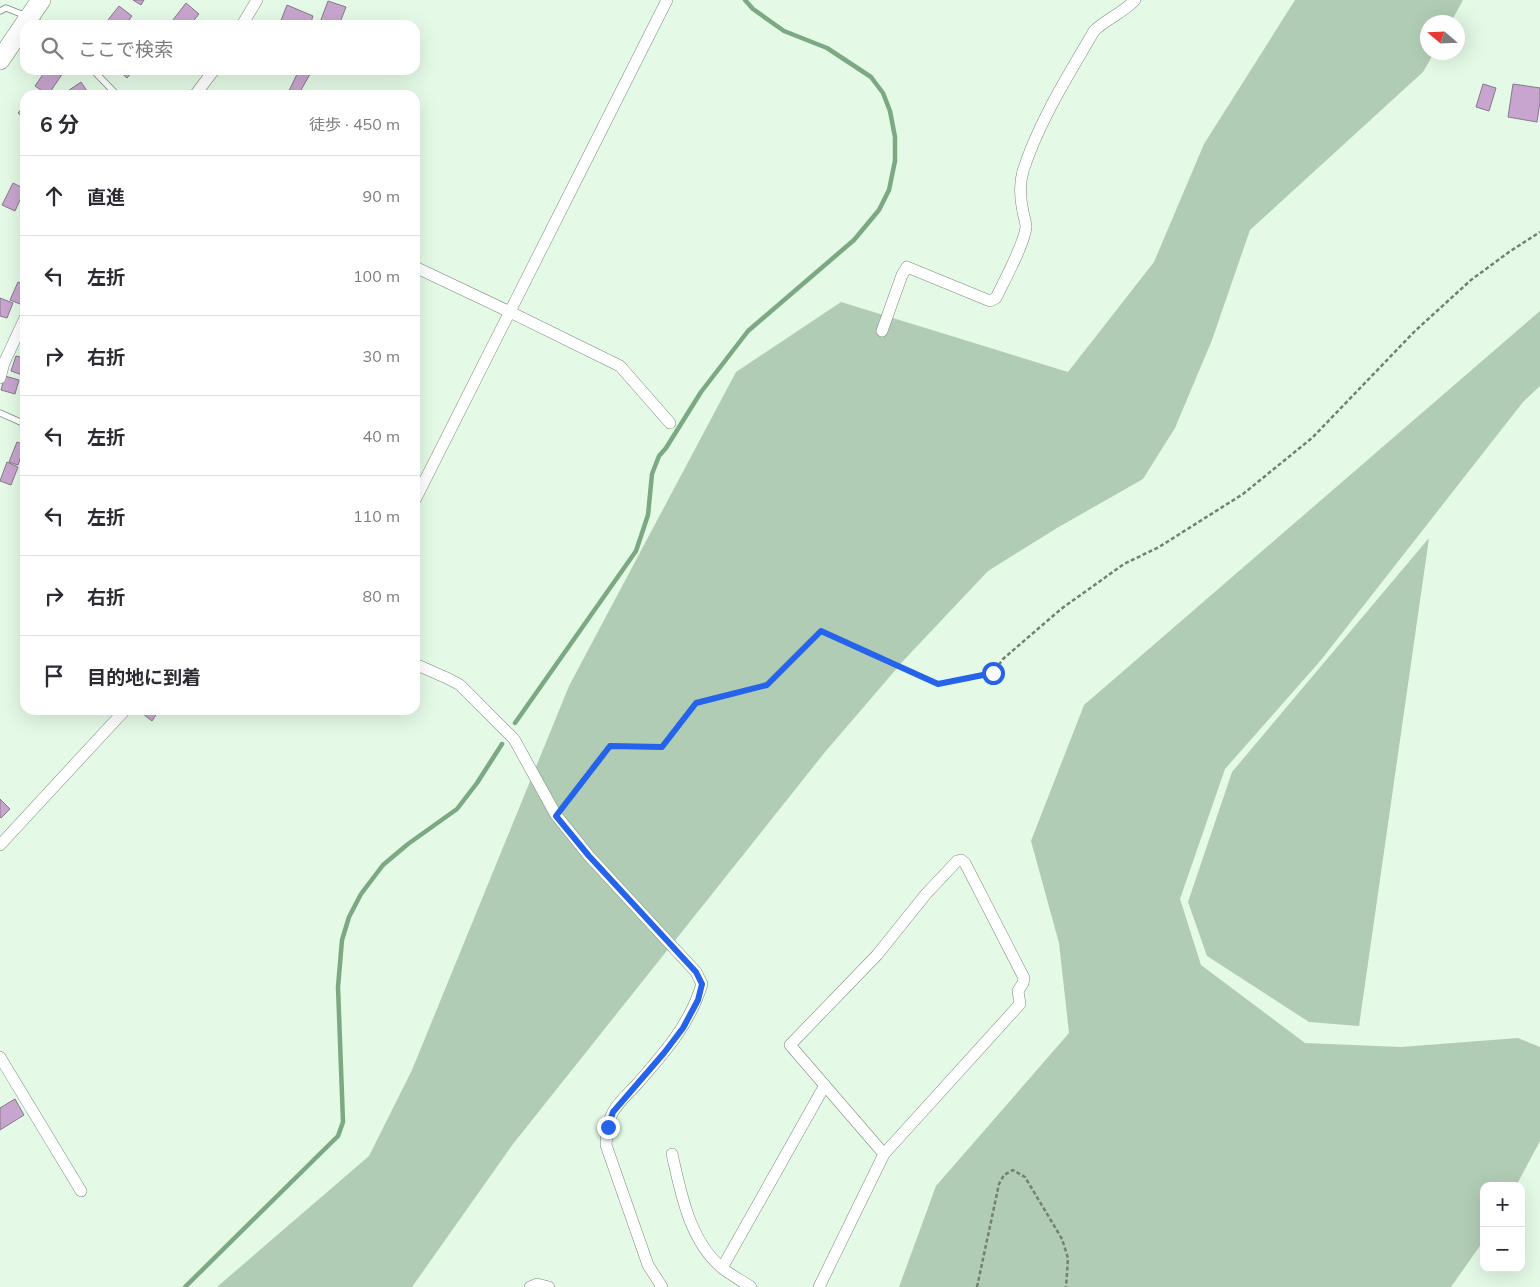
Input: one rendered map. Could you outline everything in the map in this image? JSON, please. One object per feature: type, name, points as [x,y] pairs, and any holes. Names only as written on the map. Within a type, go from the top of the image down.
[{"type":"main road","points":[[36,20],[41,0]]},
{"type":"main road","points":[[0,60],[20,38]]},
{"type":"street","points":[[245,20],[257,0]]},
{"type":"street","points":[[420,490],[667,0]]},
{"type":"street","points":[[882,331],[906,267],[990,301],[996,298],[1022,243],[1026,227],[1020,196],[1022,173],[1034,141],[1094,31],[1125,10],[1135,0]]},
{"type":"street","points":[[202,90],[211,75]]},
{"type":"street","points":[[420,270],[620,366],[670,423]]},
{"type":"street","points":[[0,378],[4,363],[20,329]]},
{"type":"street","points":[[420,666],[449,678],[460,685],[514,739],[556,816],[589,856],[696,972],[702,984],[698,1000],[683,1028],[613,1112],[608,1127],[606,1146],[648,1265],[662,1287]]},
{"type":"street","points":[[0,845],[121,715]]},
{"type":"street","points":[[819,1287],[884,1154],[1020,1004],[1018,991],[1024,978],[965,863],[961,860],[926,894],[877,955],[790,1045],[884,1154]]},
{"type":"street","points":[[0,1057],[81,1190]]},
{"type":"street","points":[[722,1268],[825,1085]]},
{"type":"street","points":[[672,1154],[683,1203],[701,1243],[722,1268],[751,1287]]},
{"type":"street","points":[[530,1287],[537,1284],[549,1287]]},
{"type":"lane","points":[[0,11],[6,8],[34,20]]},
{"type":"lane","points":[[98,75],[111,90]]},
{"type":"lane","points":[[0,413],[20,422]]},
{"type":"path","points":[[556,816],[610,746],[662,747],[696,703],[767,685],[821,631],[938,684],[993,673],[1003,659],[1060,609],[1124,564],[1159,547],[1243,494],[1312,438],[1415,331],[1471,280],[1540,232]]},
{"type":"path","points":[[977,1287],[999,1184],[1004,1175],[1013,1170],[1025,1177],[1062,1239],[1068,1258],[1066,1287]]},
{"type":"green space","points":[[1295,0],[1463,0],[1455,15],[1420,15],[1420,60],[1430,60],[1423,72],[1250,230],[1212,340],[1175,428],[1143,479],[1057,528],[988,571],[904,660],[825,752],[513,1144],[412,1287],[217,1287],[369,1156],[412,1070],[569,686],[736,372],[841,302],[1068,372],[1154,262],[1204,144]]},
{"type":"green space","points":[[1540,311],[1540,386],[1523,402],[1321,660],[1225,769],[1180,899],[1201,965],[1305,1043],[1401,1047],[1518,1038],[1540,1047],[1540,1141],[1518,1182],[1480,1182],[1480,1246],[1451,1287],[899,1287],[936,1186],[1069,1033],[1059,943],[1031,841],[1084,705]]},
{"type":"green space","points":[[1429,538],[1359,1026],[1309,1022],[1207,956],[1188,902],[1232,772]]},
{"type":"building","points":[[133,0],[144,0],[141,5]]},
{"type":"building","points":[[328,1],[346,7],[341,20],[321,20]]},
{"type":"building","points":[[186,3],[199,14],[194,20],[173,20]]},
{"type":"building","points":[[287,5],[313,16],[312,20],[281,20]]},
{"type":"building","points":[[119,6],[132,16],[129,20],[108,20]]},
{"type":"building","points":[[43,75],[62,75],[51,90],[41,90],[35,86]]},
{"type":"building","points":[[297,75],[309,75],[301,90],[289,90]]},
{"type":"building","points":[[81,82],[86,90],[69,90]]},
{"type":"building","points":[[1483,84],[1496,88],[1489,111],[1476,107]]},
{"type":"building","points":[[1513,84],[1540,88],[1537,122],[1508,117]]},
{"type":"building","points":[[13,183],[20,186],[20,200],[15,211],[2,205]]},
{"type":"building","points":[[18,282],[20,283],[20,304],[10,300]]},
{"type":"building","points":[[0,298],[13,303],[7,318],[0,316]]},
{"type":"building","points":[[16,356],[20,357],[20,374],[11,371]]},
{"type":"building","points":[[5,376],[19,380],[15,394],[1,390]]},
{"type":"building","points":[[17,442],[20,443],[18,465],[9,462]]},
{"type":"building","points":[[7,462],[18,467],[11,485],[0,481]]},
{"type":"building","points":[[144,715],[156,715],[152,721]]},
{"type":"building","points":[[0,799],[10,809],[1,818],[0,817]]},
{"type":"building","points":[[15,1099],[24,1115],[0,1130],[0,1108]]},
{"type":"waterway","points":[[515,723],[636,551],[648,515],[652,474],[659,456],[701,392],[748,331],[854,240],[879,210],[889,190],[895,161],[895,137],[890,111],[883,93],[871,77],[827,48],[784,31],[753,9],[745,0]]},
{"type":"waterway","points":[[185,1287],[338,1136],[343,1122],[338,987],[342,940],[349,917],[361,894],[383,865],[408,844],[457,809],[477,783],[502,744]]},
{"type":"route","points":[[608,1127],[613,1112],[683,1028],[698,1000],[702,984],[696,972],[589,856],[556,816],[610,746],[662,747],[696,703],[767,685],[821,631],[938,684],[993,673]]}]
